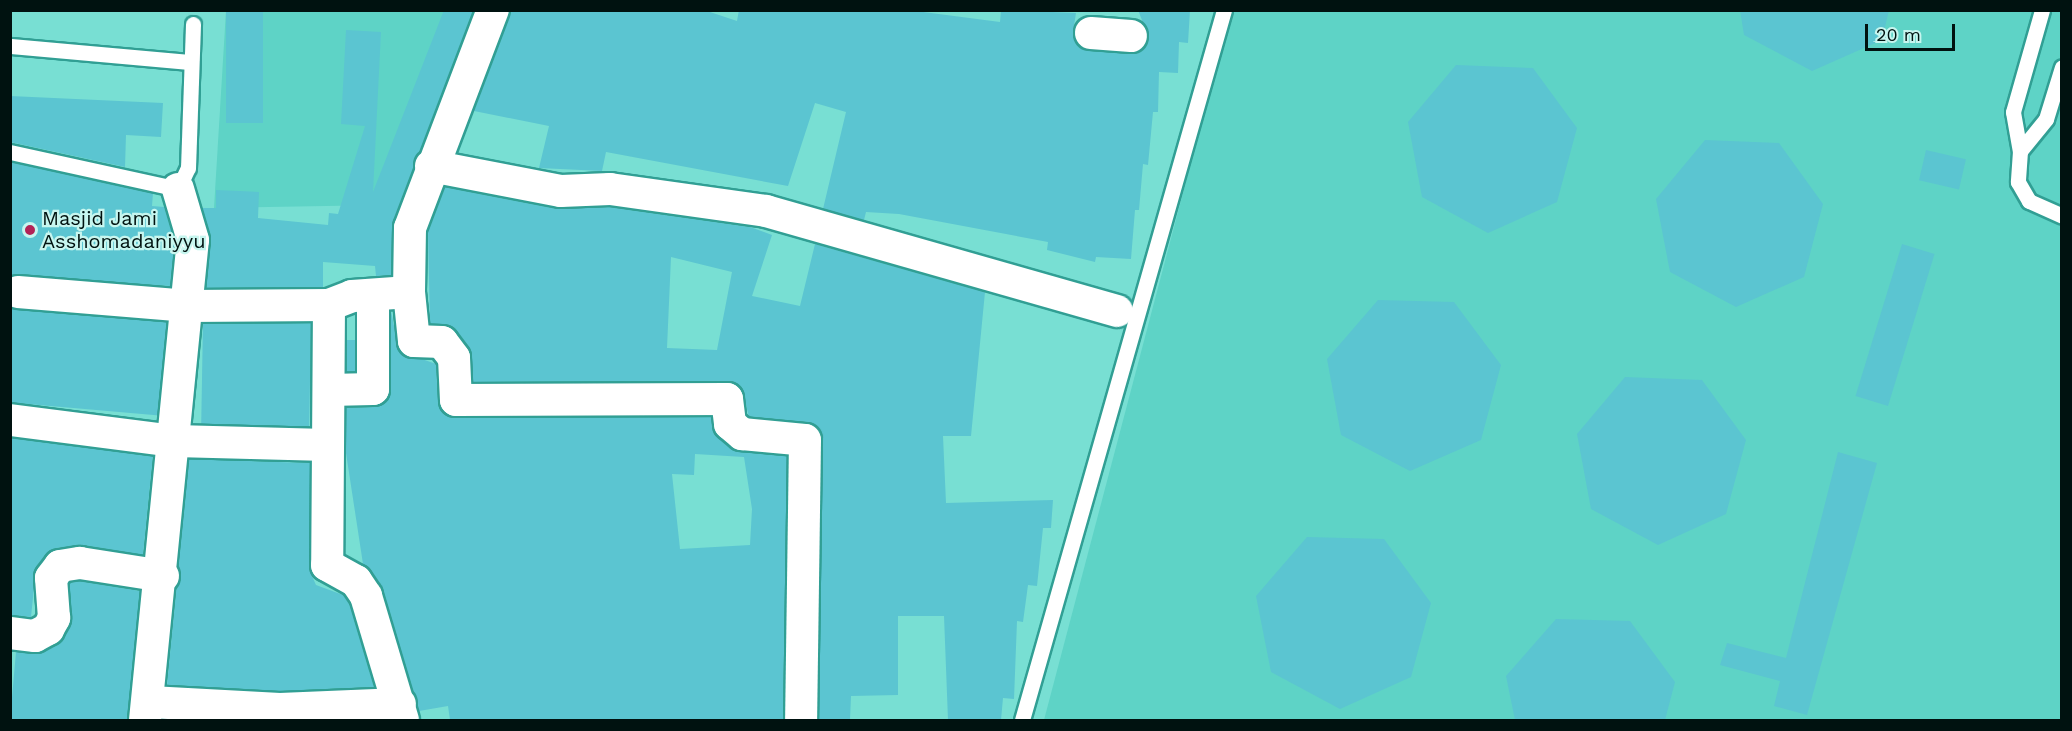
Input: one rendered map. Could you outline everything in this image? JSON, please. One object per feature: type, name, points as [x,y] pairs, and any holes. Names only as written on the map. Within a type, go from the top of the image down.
[{"type":"street","points":[[493,10],[431,166],[410,228],[409,292],[414,341],[442,342],[454,358],[456,400],[727,399],[730,424],[742,434],[805,440],[801,720]]},
{"type":"street","points":[[1091,33],[1131,31]]},
{"type":"street","points":[[431,166],[561,191],[610,189],[766,211],[1117,311]]},
{"type":"street","points":[[178,189],[193,240],[163,576],[147,711],[280,709],[401,712],[366,596],[356,581],[327,566],[329,305]]},
{"type":"street","points":[[18,292],[188,306],[329,305],[352,296],[373,297],[409,292]]},
{"type":"street","points":[[329,390],[373,389],[373,297]]},
{"type":"street","points":[[10,420],[175,441],[327,445]]},
{"type":"street","points":[[10,633],[35,636],[48,629],[54,618],[51,578],[60,566],[163,576]]},
{"type":"lane","points":[[1022,720],[1224,10]]},
{"type":"lane","points":[[2042,10],[2013,112],[2020,151],[2018,182],[2029,201],[2061,216]]},
{"type":"lane","points":[[10,152],[178,189],[188,168],[193,24]]},
{"type":"lane","points":[[10,45],[190,62]]},
{"type":"lane","points":[[2020,151],[2046,119],[2061,67]]},
{"type":"shaded area","points":[[226,11],[446,11],[383,205],[214,208]]},
{"type":"shaded area","points":[[1231,11],[2061,11],[2061,720],[1044,720]]},
{"type":"building","points":[[226,10],[263,10],[263,123],[226,123]]},
{"type":"building","points":[[444,10],[474,10],[393,222],[391,275],[376,276],[375,266],[323,262],[323,287],[206,288],[211,241],[202,208],[216,208],[216,190],[259,192],[258,218],[328,225],[329,213],[338,214],[365,126],[341,124],[346,30],[381,32],[373,192]]},
{"type":"building","points":[[511,10],[704,10],[737,21],[739,10],[908,10],[1000,22],[1001,10],[1076,13],[1073,32],[1080,47],[1130,54],[1139,52],[1149,38],[1138,10],[1190,10],[1188,43],[1179,42],[1178,73],[1159,72],[1158,112],[1153,112],[1148,165],[1143,164],[1139,210],[1135,210],[1131,259],[1096,257],[1095,262],[1047,250],[1048,242],[899,214],[866,212],[864,220],[823,209],[846,112],[815,103],[788,186],[606,152],[602,171],[539,168],[549,126],[474,111]]},
{"type":"building","points":[[1740,10],[1889,10],[1882,40],[1812,71],[1744,35]]},
{"type":"building","points":[[1456,65],[1533,68],[1577,128],[1557,202],[1488,233],[1422,197],[1408,122]]},
{"type":"building","points":[[10,96],[163,103],[161,137],[126,135],[125,167],[10,142]]},
{"type":"building","points":[[1705,140],[1779,143],[1823,204],[1804,277],[1736,307],[1670,272],[1656,199]]},
{"type":"building","points":[[1926,150],[1966,159],[1959,189],[1919,180]]},
{"type":"building","points":[[10,162],[153,193],[152,206],[164,207],[175,242],[170,286],[10,276]]},
{"type":"building","points":[[445,187],[558,209],[609,207],[750,227],[772,235],[752,296],[800,306],[815,244],[985,292],[971,436],[943,436],[946,503],[1053,500],[1051,528],[1043,528],[1037,586],[1028,585],[1023,622],[1017,621],[1014,699],[1003,698],[1001,720],[948,720],[944,616],[898,616],[898,695],[851,696],[850,720],[819,720],[821,431],[807,422],[749,417],[742,389],[727,381],[473,382],[468,347],[451,326],[430,324],[428,231]],"holes":[[[671,257],[732,272],[717,350],[667,348]]]},
{"type":"building","points":[[1902,244],[1935,254],[1888,406],[1856,396]]},
{"type":"building","points":[[1378,300],[1454,302],[1501,365],[1481,440],[1410,471],[1341,435],[1327,359]]},
{"type":"building","points":[[10,308],[167,322],[159,415],[10,402]]},
{"type":"building","points":[[391,311],[399,351],[436,364],[438,401],[448,416],[711,417],[718,437],[731,448],[787,456],[783,720],[450,720],[448,706],[419,711],[383,591],[363,564],[346,453],[346,408],[374,407],[389,397]],"holes":[[[695,454],[744,457],[752,509],[750,545],[680,549],[672,474],[694,475]]]},
{"type":"building","points":[[203,321],[311,323],[309,427],[201,425]]},
{"type":"building","points":[[347,340],[355,340],[355,371],[346,372]]},
{"type":"building","points":[[1625,377],[1702,380],[1746,440],[1726,514],[1658,545],[1591,509],[1577,434]]},
{"type":"building","points":[[10,438],[153,456],[143,555],[82,545],[57,548],[36,568],[31,617],[10,615]]},
{"type":"building","points":[[1838,452],[1877,463],[1807,715],[1774,706],[1780,681],[1720,665],[1727,643],[1786,658]]},
{"type":"building","points":[[189,459],[310,463],[311,574],[316,585],[343,595],[350,604],[374,687],[280,691],[167,685]]},
{"type":"building","points":[[1307,537],[1384,539],[1431,603],[1411,677],[1340,709],[1271,672],[1256,596]]},
{"type":"building","points":[[80,581],[140,591],[127,720],[10,720],[16,652],[43,652],[63,638],[72,617],[69,583]]},
{"type":"building","points":[[1556,619],[1630,621],[1675,682],[1665,720],[1515,720],[1506,676]]},
{"type":"place","name":"Masjid Jami Asshomadaniyyu","points":[[30,230]]}]
